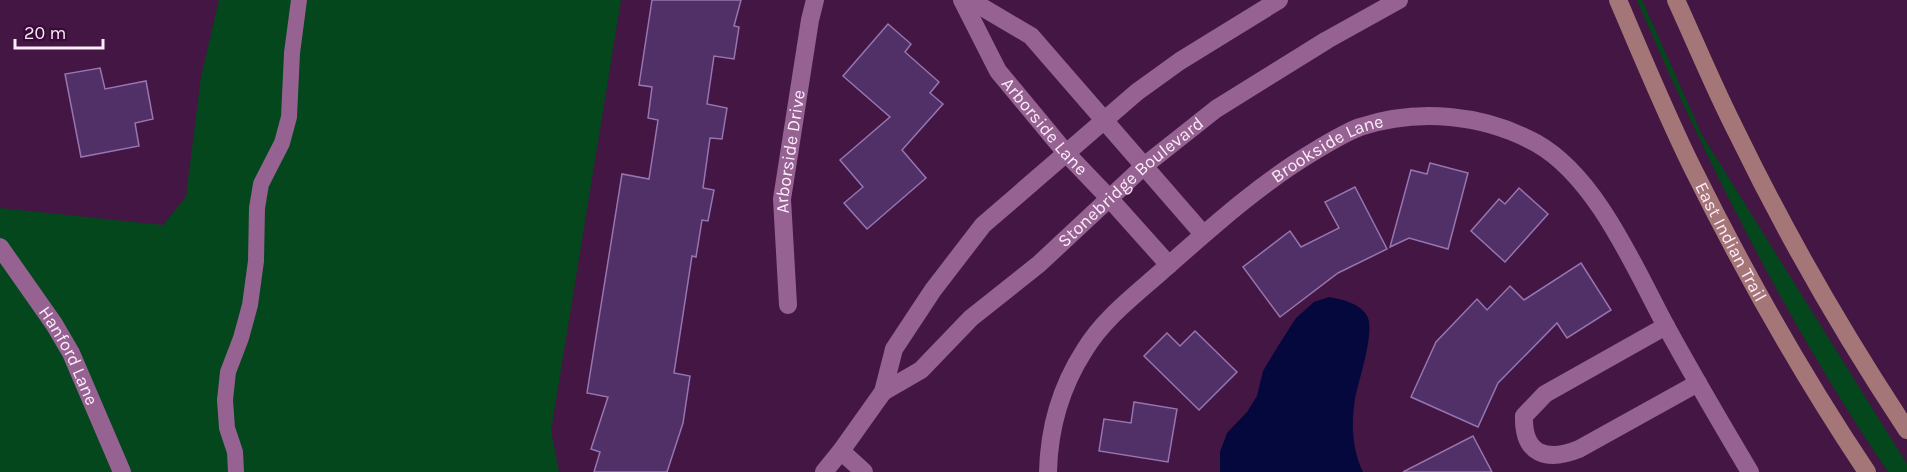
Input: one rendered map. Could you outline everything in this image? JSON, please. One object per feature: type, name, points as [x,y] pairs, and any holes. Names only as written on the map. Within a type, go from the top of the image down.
[{"type":"main road","name":"East Indian Trail","points":[[1618,0],[1692,166],[1727,235],[1797,361],[1867,472]]},
{"type":"main road","points":[[1676,0],[1736,133],[1785,225],[1832,311],[1907,430]]},
{"type":"street","name":"Arborside Drive","points":[[788,305],[782,199],[815,0]]},
{"type":"street","name":"Arborside Lane","points":[[962,0],[998,71],[1066,153],[1169,265]]},
{"type":"street","points":[[970,0],[1031,36],[1203,234]]},
{"type":"street","name":"Stonebridge Boulevard","points":[[824,472],[883,392],[894,350],[940,281],[983,225],[1137,92],[1180,61],[1279,0]]},
{"type":"street","name":"Stonebridge Boulevard","points":[[883,392],[921,370],[970,318],[1040,264],[1144,166],[1216,109],[1327,40],[1399,0]]},
{"type":"street","name":"Brookside Lane","points":[[1048,472],[1048,452],[1056,413],[1068,380],[1085,348],[1111,316],[1203,234],[1285,169],[1324,145],[1359,128],[1402,117],[1447,116],[1496,125],[1538,144],[1565,166],[1591,195],[1611,225],[1750,472]]},
{"type":"street","name":"Hanford Lane","points":[[0,247],[54,324],[71,353],[122,472]]},
{"type":"street","points":[[1666,326],[1545,393],[1524,416],[1524,428],[1528,441],[1538,451],[1548,456],[1563,456],[1698,383]]},
{"type":"street","points":[[841,451],[864,472]]},
{"type":"lane","points":[[236,472],[235,452],[226,428],[225,400],[228,372],[250,305],[256,261],[257,208],[261,184],[282,143],[289,117],[292,53],[299,0]]},
{"type":"green space","points":[[219,0],[621,0],[551,431],[559,472],[0,472],[0,208],[163,225],[186,197],[201,77]]},
{"type":"green space","points":[[1637,0],[1642,0],[1702,135],[1907,464],[1907,472],[1888,472],[1816,359],[1751,242],[1721,182]]},
{"type":"shaded area","points":[[1329,297],[1358,307],[1366,314],[1369,321],[1366,355],[1353,417],[1353,436],[1363,472],[1220,472],[1220,452],[1227,433],[1247,412],[1257,396],[1263,371],[1278,346],[1296,318],[1314,302]]},
{"type":"building","points":[[652,0],[741,0],[734,26],[739,27],[734,59],[714,56],[707,104],[727,108],[722,139],[710,138],[703,188],[714,190],[708,221],[702,220],[696,257],[692,256],[674,373],[690,376],[683,423],[667,472],[594,472],[600,452],[591,449],[608,397],[587,393],[622,174],[649,179],[658,120],[648,118],[652,87],[639,85]]},
{"type":"building","points":[[888,24],[911,44],[905,52],[939,82],[930,93],[943,104],[902,150],[926,178],[867,229],[844,203],[863,187],[840,160],[890,117],[843,76]]},
{"type":"building","points":[[100,68],[105,89],[146,81],[153,119],[135,123],[139,146],[81,157],[65,74]]},
{"type":"building","points":[[1430,163],[1468,173],[1448,249],[1409,238],[1390,247],[1411,170],[1427,174]]},
{"type":"building","points":[[1355,187],[1387,249],[1338,273],[1280,317],[1243,267],[1290,231],[1301,247],[1339,228],[1325,202]]},
{"type":"building","points":[[1519,188],[1548,214],[1505,262],[1471,231],[1499,199],[1505,204]]},
{"type":"building","points":[[1581,263],[1611,310],[1567,338],[1557,323],[1498,383],[1478,427],[1411,397],[1436,342],[1477,299],[1487,310],[1510,286],[1524,300]]},
{"type":"building","points":[[1195,331],[1237,372],[1199,410],[1144,356],[1167,333],[1180,346]]},
{"type":"building","points":[[1134,402],[1177,409],[1168,462],[1099,451],[1104,419],[1131,423]]},
{"type":"building","points":[[1473,436],[1492,472],[1403,472]]}]
